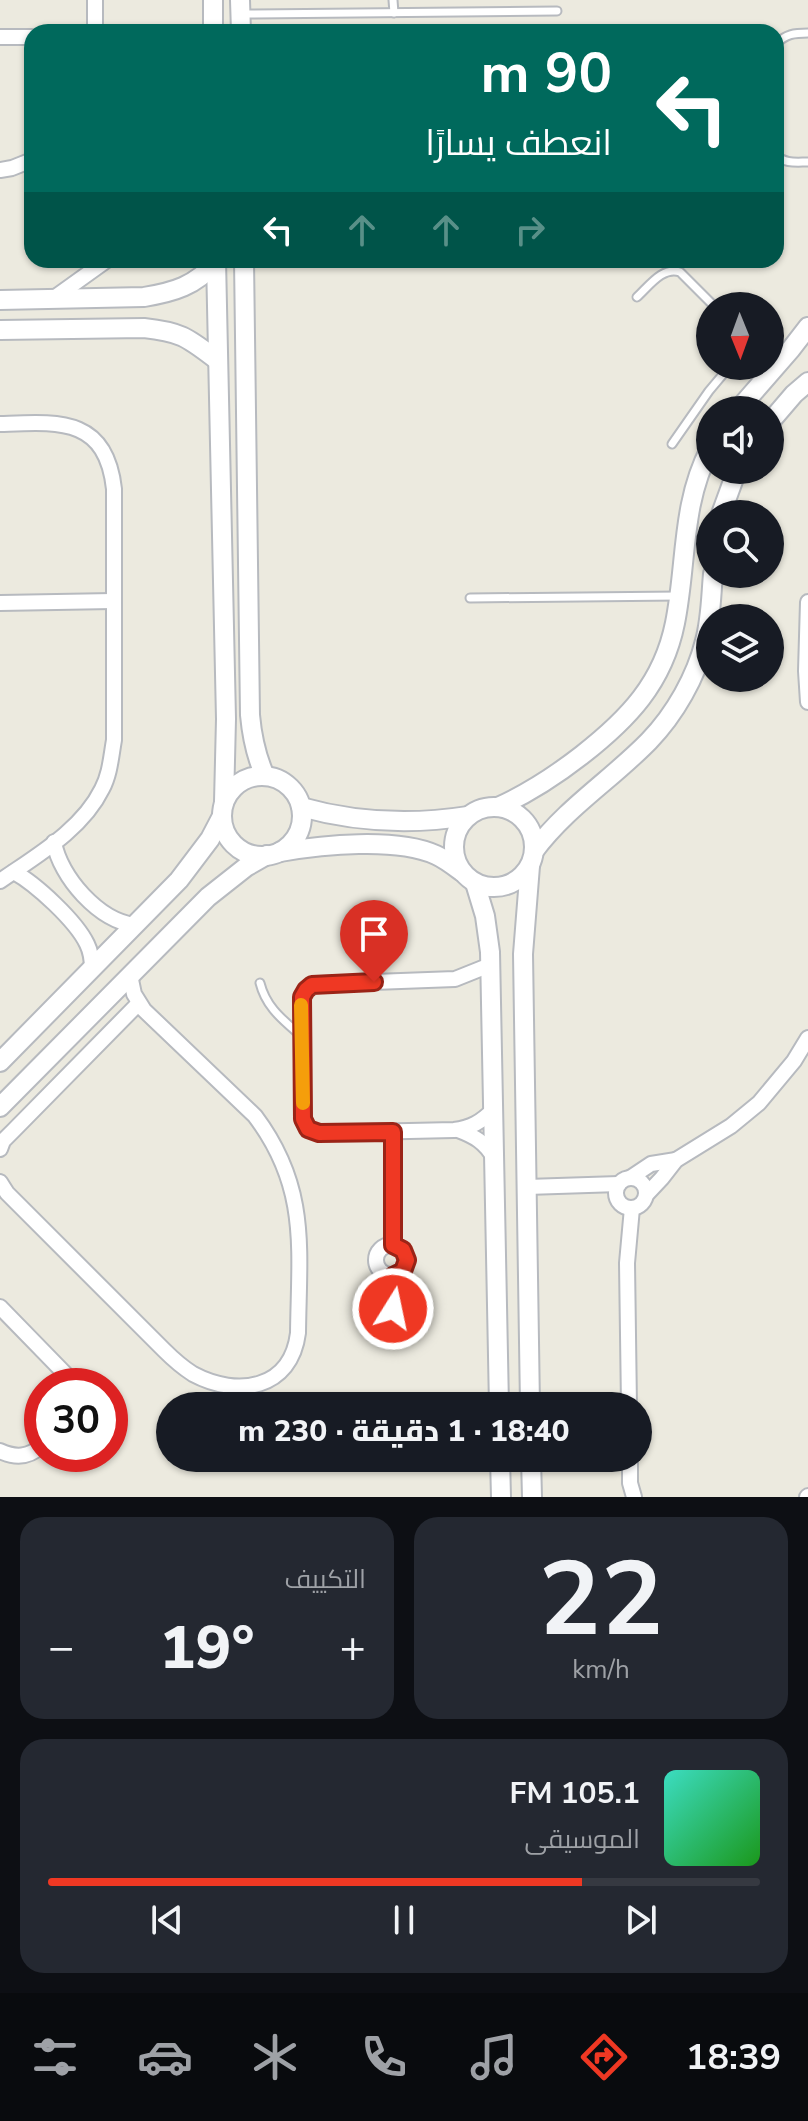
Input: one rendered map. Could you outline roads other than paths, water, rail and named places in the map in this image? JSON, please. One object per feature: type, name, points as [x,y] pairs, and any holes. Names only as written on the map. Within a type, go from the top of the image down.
[{"type":"street","points":[[95,0],[95,24]]},
{"type":"street","points":[[213,0],[213,24]]},
{"type":"street","points":[[0,37],[24,37]]},
{"type":"street","points":[[0,170],[24,163]]},
{"type":"street","points":[[54,298],[96,268]]},
{"type":"street","points":[[0,300],[165,294],[185,287],[204,276],[210,268]]},
{"type":"street","points":[[216,268],[226,719],[223,809],[224,829],[230,841],[241,850],[254,855],[338,845],[402,847],[435,854],[469,878],[490,887],[506,886],[520,878],[562,817],[649,741],[668,718],[684,694],[706,640],[712,588]]},
{"type":"street","points":[[244,268],[250,715],[252,736],[265,776]]},
{"type":"street","points":[[784,352],[808,327]]},
{"type":"street","points":[[0,330],[166,330],[186,336],[217,360]]},
{"type":"street","points":[[749,396],[761,380]]},
{"type":"street","points":[[784,406],[808,382]]},
{"type":"street","points":[[0,424],[62,423],[79,429],[106,454],[114,489],[114,740],[111,765],[103,788],[90,809],[54,842],[0,881]]},
{"type":"street","points":[[498,807],[555,776],[606,737],[626,718],[658,674],[675,623],[696,480]]},
{"type":"street","points":[[0,603],[113,601]]},
{"type":"street","points":[[808,602],[808,702]]},
{"type":"street","points":[[0,1062],[179,880],[195,860],[230,791],[252,777],[278,779],[289,786],[297,795],[302,820],[291,844],[246,867],[208,897],[0,1107]]},
{"type":"street","points":[[301,807],[348,819],[396,823],[468,816]]},
{"type":"street","points":[[499,1392],[490,965],[485,916],[469,878],[455,859],[454,843],[458,828],[468,816],[482,808],[498,807],[513,811],[525,821],[533,835],[523,954],[530,1392]]},
{"type":"street","points":[[54,842],[61,867],[84,894],[112,919],[135,925]]},
{"type":"street","points":[[14,872],[40,891],[79,932],[88,945],[92,969]]},
{"type":"street","points":[[455,979],[490,965]]},
{"type":"street","points":[[0,1182],[7,1193],[142,1328],[193,1374],[229,1385],[248,1386],[264,1383],[278,1375],[289,1363],[296,1349],[298,1333],[299,1233],[295,1197],[284,1162],[255,1116],[140,1008],[130,975]]},
{"type":"street","points":[[491,992],[455,979],[312,985],[302,997],[303,1119],[308,1129],[319,1133],[457,1130],[477,1124],[493,1110]]},
{"type":"street","points":[[105,1001],[140,1008]]},
{"type":"street","points":[[0,1149],[3,1141],[140,1008]]},
{"type":"street","points":[[676,1160],[651,1164],[624,1181],[617,1197],[625,1207],[638,1206],[676,1160],[716,1136],[759,1103],[801,1058],[808,1038]]},
{"type":"street","points":[[457,1130],[480,1140],[494,1158]]},
{"type":"street","points":[[393,1132],[393,1245]]},
{"type":"street","points":[[527,1187],[636,1179],[642,1183],[646,1195]]},
{"type":"street","points":[[629,1392],[627,1263],[632,1208]]},
{"type":"street","points":[[393,1245],[403,1250],[407,1260],[403,1271],[393,1276],[380,1271],[376,1256],[383,1247],[393,1245]]},
{"type":"street","points":[[393,1276],[393,1309]]},
{"type":"street","points":[[0,1307],[59,1368]]},
{"type":"street","points":[[0,1451],[12,1456],[24,1456]]},
{"type":"street","points":[[500,1472],[501,1497]]},
{"type":"street","points":[[531,1472],[532,1497]]},
{"type":"street","points":[[630,1472],[634,1497]]},
{"type":"lane","points":[[393,0],[394,13]]},
{"type":"lane","points":[[241,15],[557,11]]},
{"type":"lane","points":[[784,37],[808,33]]},
{"type":"lane","points":[[784,160],[808,162]]},
{"type":"lane","points":[[637,297],[665,271],[674,269],[700,292]]},
{"type":"lane","points":[[672,444],[718,380]]},
{"type":"lane","points":[[470,598],[679,596]]},
{"type":"lane","points":[[260,983],[275,1014],[302,1036]]}]
